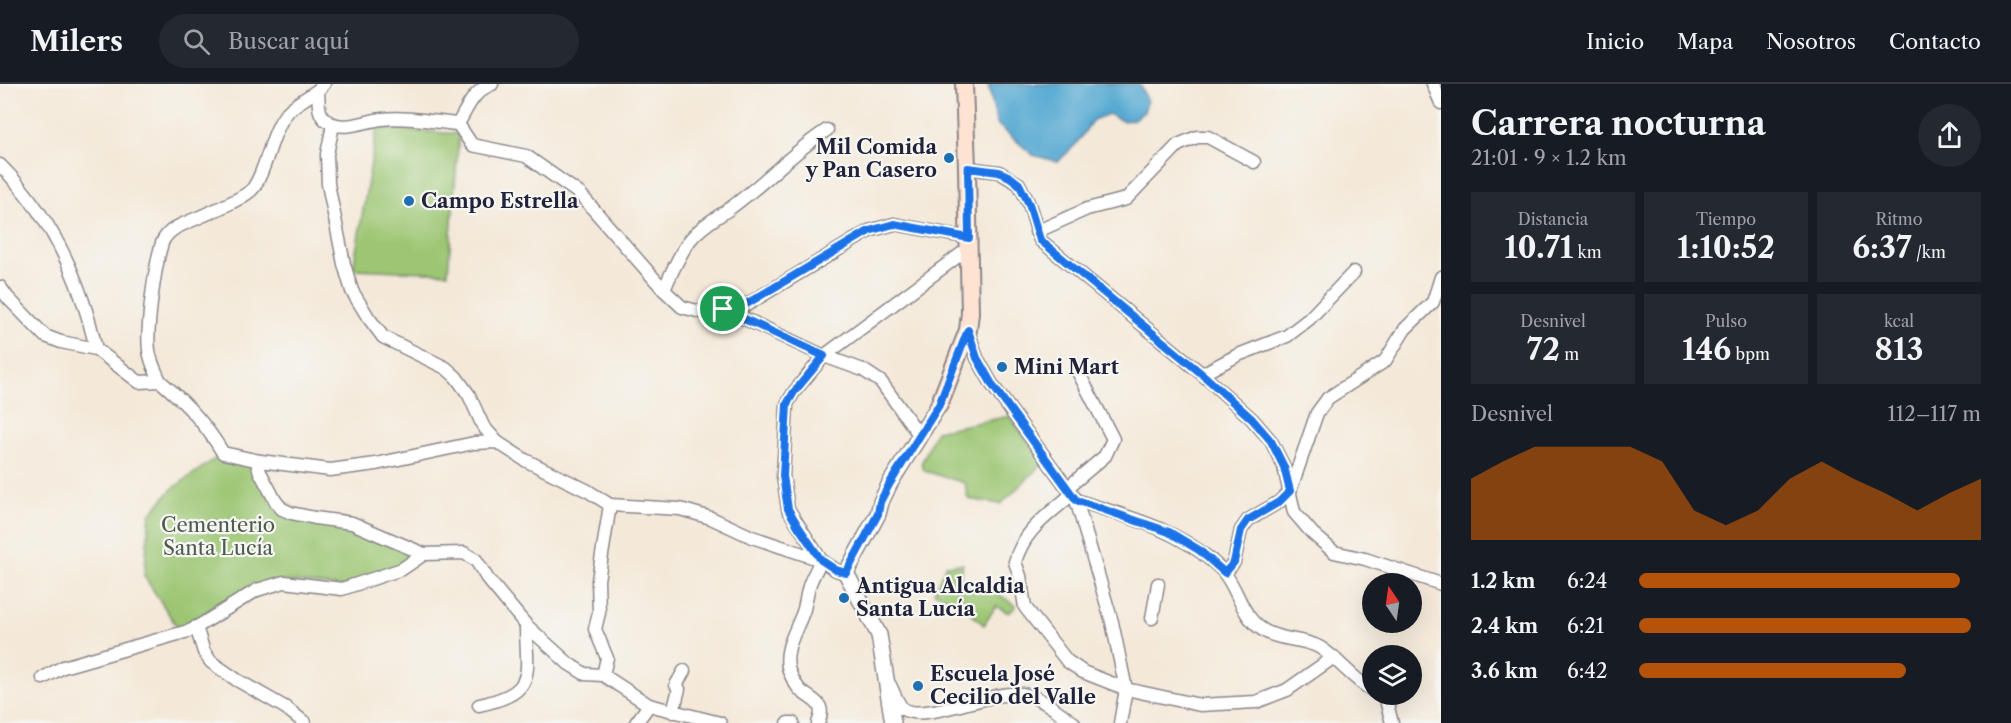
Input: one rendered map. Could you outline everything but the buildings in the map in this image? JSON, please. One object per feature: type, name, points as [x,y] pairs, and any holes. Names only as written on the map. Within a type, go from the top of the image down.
[{"type":"main road","points":[[939,405],[968,330],[970,313],[964,84]]},
{"type":"street","points":[[458,124],[474,94],[492,84]]},
{"type":"street","points":[[1433,84],[1441,103]]},
{"type":"street","points":[[321,87],[319,109],[324,120],[333,125],[345,126],[384,119],[458,124]]},
{"type":"street","points":[[321,87],[286,113],[254,189],[243,197],[177,226],[168,232],[162,242],[153,291],[149,340],[149,351],[160,381],[187,404],[208,429],[223,453],[260,461],[330,470],[350,469],[474,443],[497,442]]},
{"type":"street","points":[[458,124],[472,145],[526,156],[580,194],[664,290],[682,307],[701,312],[748,303],[869,231],[894,224],[969,243]]},
{"type":"street","points":[[333,125],[327,154],[328,184],[344,264],[352,291],[383,337],[446,368],[456,377],[469,394],[483,426],[497,442],[525,460],[588,491],[610,505],[680,509],[711,518],[752,537],[821,560],[836,570],[846,573],[879,635],[893,723]]},
{"type":"street","points":[[664,290],[689,241],[701,228],[729,209],[797,151],[826,130]]},
{"type":"street","points":[[1036,232],[1087,209],[1126,199],[1178,146],[1197,137],[1208,137],[1254,162]]},
{"type":"street","points":[[0,165],[18,183],[60,246],[81,296],[96,349]]},
{"type":"street","points":[[968,168],[999,172],[1019,184],[1029,204],[1036,232],[1045,244],[1202,374],[1252,419],[1271,441],[1284,467],[1294,512],[1312,533],[1334,552],[1365,559],[1441,584]]},
{"type":"street","points":[[821,560],[788,509],[783,476],[787,404],[824,356],[969,243]]},
{"type":"street","points":[[1202,374],[1238,355],[1287,336],[1309,319],[1354,272]]},
{"type":"street","points":[[1225,573],[1234,562],[1241,530],[1248,520],[1279,502],[1290,491],[1317,413],[1328,398],[1385,361],[1405,329],[1433,302],[1441,277]]},
{"type":"street","points":[[0,287],[15,306],[45,336],[60,342],[96,349],[139,382],[160,381]]},
{"type":"street","points":[[723,309],[824,356],[863,370],[881,382],[921,436]]},
{"type":"street","points":[[968,330],[977,358],[993,386],[1071,494],[1112,622],[1126,689],[1120,723]]},
{"type":"street","points":[[1076,368],[1113,439],[1105,456],[1071,494],[1034,527],[1020,544],[1015,562],[1025,606],[1067,661],[1083,672],[1126,689],[1200,705],[1256,702],[1287,690],[1334,657]]},
{"type":"street","points":[[846,573],[878,514],[880,502],[890,483],[939,405]]},
{"type":"street","points":[[260,461],[260,472],[282,509],[315,518],[352,523],[424,554],[464,553],[476,560],[486,578],[526,625],[569,664],[585,674],[603,675],[648,705],[720,723]]},
{"type":"street","points":[[1071,494],[1169,532],[1199,550],[1225,573],[1248,617],[1263,630],[1285,639],[1317,646],[1334,657],[1362,683]]},
{"type":"street","points":[[603,675],[607,658],[595,629],[599,613],[598,580],[610,505]]},
{"type":"street","points":[[43,678],[63,667],[196,627],[257,590],[284,582],[342,589],[402,569],[424,554]]},
{"type":"street","points":[[818,723],[820,708],[816,700],[803,693],[796,685],[789,670],[788,659],[793,633],[803,611],[809,585],[821,560]]},
{"type":"street","points":[[1152,618],[1158,584]]},
{"type":"street","points":[[479,705],[510,696],[520,688],[529,659],[526,625]]},
{"type":"street","points":[[196,627],[204,652],[211,662],[286,708],[304,723]]},
{"type":"street","points":[[673,712],[679,689],[676,685],[684,671]]},
{"type":"street","points":[[886,679],[902,708],[909,714],[921,718],[947,719],[971,704],[1018,694],[1035,696],[1074,723]]},
{"type":"street","points":[[636,723],[648,705]]},
{"type":"street","points":[[1387,705],[1392,723]]},
{"type":"street","points":[[788,723],[793,723]]},
{"type":"green space","name":"Campo Estrella","points":[[377,128],[459,134],[448,273],[353,269]]},
{"type":"green space","points":[[1010,416],[1043,463],[1001,504],[968,499],[965,483],[925,471],[921,464],[936,431]]},
{"type":"green space","name":"Cementerio Santa Lucía","points":[[223,453],[260,461],[274,496],[305,515],[343,519],[416,552],[401,568],[342,587],[284,581],[181,633],[144,576],[150,514],[172,489]]},
{"type":"green space","points":[[963,564],[959,583],[987,586],[1016,606],[1009,613],[996,606],[984,625],[962,605],[934,592],[946,565]]},
{"type":"water","points":[[988,84],[1140,84],[1147,101],[1144,112],[1132,120],[1122,121],[1109,114],[1093,120],[1076,144],[1058,162],[1033,155],[997,124]]},
{"type":"place","name":"Mil Comida y Pan Casero","points":[[949,158]]},
{"type":"place","name":"Campo Estrella","points":[[409,201]]},
{"type":"place","name":"Mini Mart","points":[[1002,367]]},
{"type":"place","name":"Antigua Alcaldia Santa Lucía","points":[[844,598]]},
{"type":"place","name":"Escuela José Cecilio del Valle","points":[[918,686]]},
{"type":"route","points":[[968,168],[999,172],[1019,184],[1025,193],[1040,240],[1202,374],[1252,419],[1271,441],[1284,467],[1290,491],[1279,502],[1248,520],[1241,530],[1234,562],[1225,573],[1199,550],[1169,532],[1076,500],[993,386],[977,358],[968,330],[939,405],[890,483],[880,502],[878,514],[854,561],[846,573],[836,570],[821,560],[788,509],[783,476],[787,404],[824,356],[723,309],[748,303],[869,231],[894,224],[969,238],[968,168]]}]
